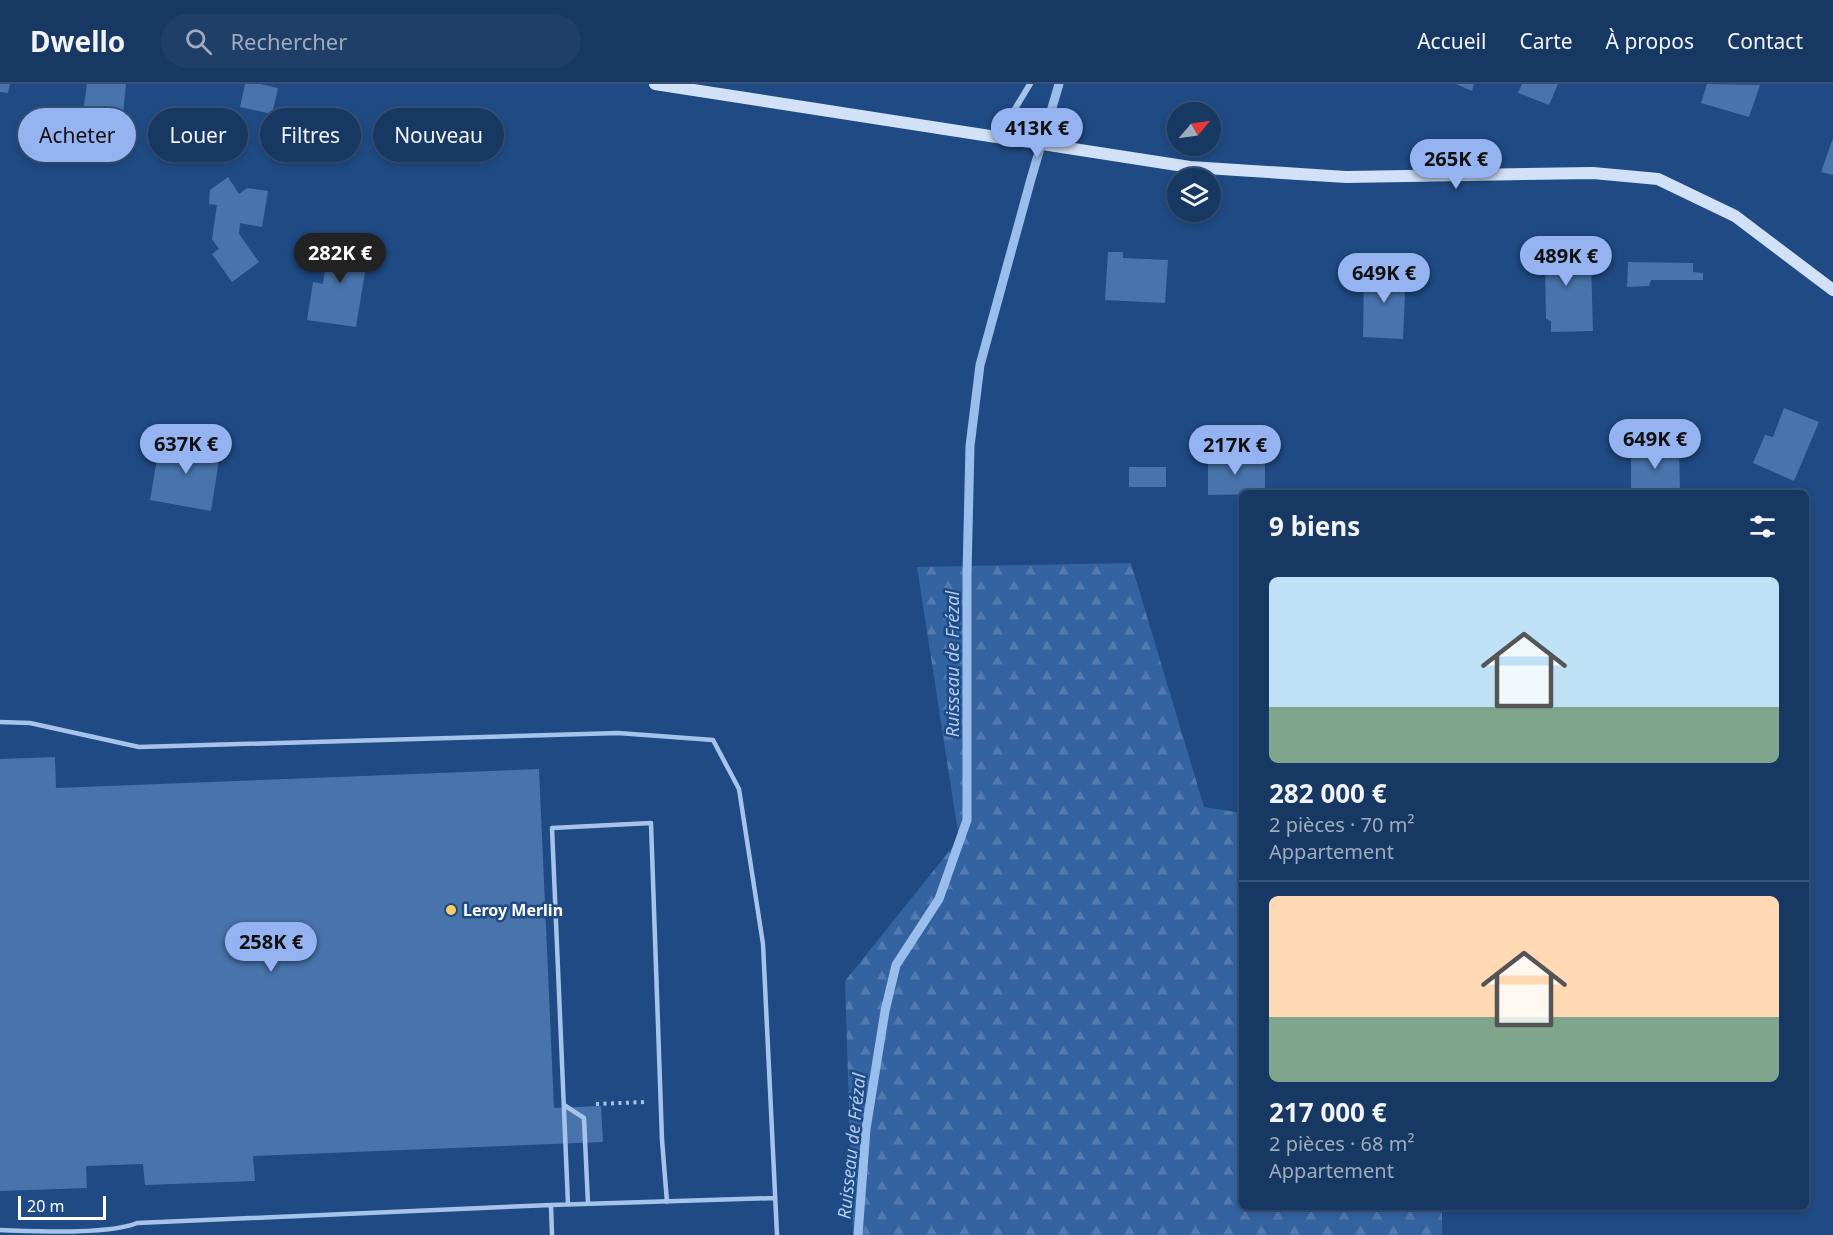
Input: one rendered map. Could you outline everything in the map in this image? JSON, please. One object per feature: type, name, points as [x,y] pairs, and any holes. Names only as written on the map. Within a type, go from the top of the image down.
[{"type":"street","points":[[655,84],[1190,167],[1346,177],[1593,173],[1658,179],[1736,216],[1833,290]]},
{"type":"street","points":[[997,138],[1030,84]]},
{"type":"lane","points":[[0,722],[30,723],[139,747],[618,733],[713,741],[739,789],[763,944],[777,1235]]},
{"type":"lane","points":[[568,1204],[552,828],[651,823],[662,1140],[667,1202]]},
{"type":"lane","points":[[564,1105],[584,1118],[588,1204]]},
{"type":"lane","points":[[0,1230],[56,1232],[128,1227],[147,1222],[568,1204],[775,1198]]},
{"type":"lane","points":[[551,1205],[552,1235]]},
{"type":"lane","points":[[128,1227],[128,1235]]},
{"type":"path","points":[[564,1105],[654,1101]]},
{"type":"green space","points":[[1131,563],[1204,807],[1239,813],[1239,1210],[1442,1210],[1442,1235],[853,1235],[845,981],[959,839],[917,567]]},
{"type":"building","points":[[0,84],[10,84],[8,93],[0,92]]},
{"type":"building","points":[[87,84],[126,84],[124,108],[84,108]]},
{"type":"building","points":[[245,84],[260,84],[278,88],[273,108],[260,108],[260,111],[240,107]]},
{"type":"building","points":[[1456,84],[1474,84],[1472,91]]},
{"type":"building","points":[[1522,84],[1558,84],[1549,105],[1518,93]]},
{"type":"building","points":[[1707,84],[1760,85],[1749,117],[1701,103]]},
{"type":"building","points":[[1833,138],[1833,175],[1821,172]]},
{"type":"building","points":[[228,177],[239,194],[247,188],[268,191],[262,227],[240,223],[239,234],[259,262],[232,282],[212,254],[219,249],[212,239],[217,205],[209,204],[210,190]]},
{"type":"building","points":[[1539,237],[1572,237],[1572,262],[1591,262],[1593,331],[1551,332],[1551,321],[1546,319],[1545,265],[1540,265]]},
{"type":"building","points":[[329,238],[370,242],[356,327],[307,320],[313,282],[323,284]]},
{"type":"building","points":[[1108,252],[1123,252],[1123,258],[1168,260],[1165,303],[1105,300]]},
{"type":"building","points":[[1628,262],[1693,263],[1693,272],[1703,273],[1703,280],[1651,280],[1649,286],[1627,287]]},
{"type":"building","points":[[1364,270],[1406,272],[1403,339],[1363,337]]},
{"type":"building","points":[[1784,408],[1819,422],[1794,481],[1753,463],[1765,435],[1773,437]]},
{"type":"building","points":[[160,441],[192,446],[193,442],[221,447],[211,511],[150,500]]},
{"type":"building","points":[[1679,448],[1680,490],[1631,490],[1631,449]]},
{"type":"building","points":[[1227,451],[1227,460],[1265,460],[1265,490],[1239,490],[1239,494],[1208,495],[1208,452]]},
{"type":"building","points":[[1129,467],[1166,467],[1166,487],[1129,487]]},
{"type":"building","points":[[55,757],[56,788],[539,769],[554,1108],[601,1106],[603,1142],[253,1156],[255,1181],[145,1185],[143,1164],[86,1166],[87,1188],[0,1191],[0,759]]},
{"type":"waterway","name":"Ruisseau de Frézal","points":[[858,1235],[866,1129],[885,1011],[896,965],[939,899],[967,820],[967,574],[970,446],[980,365],[1059,84]]},
{"type":"place","name":"Leroy Merlin","points":[[451,910]]}]
